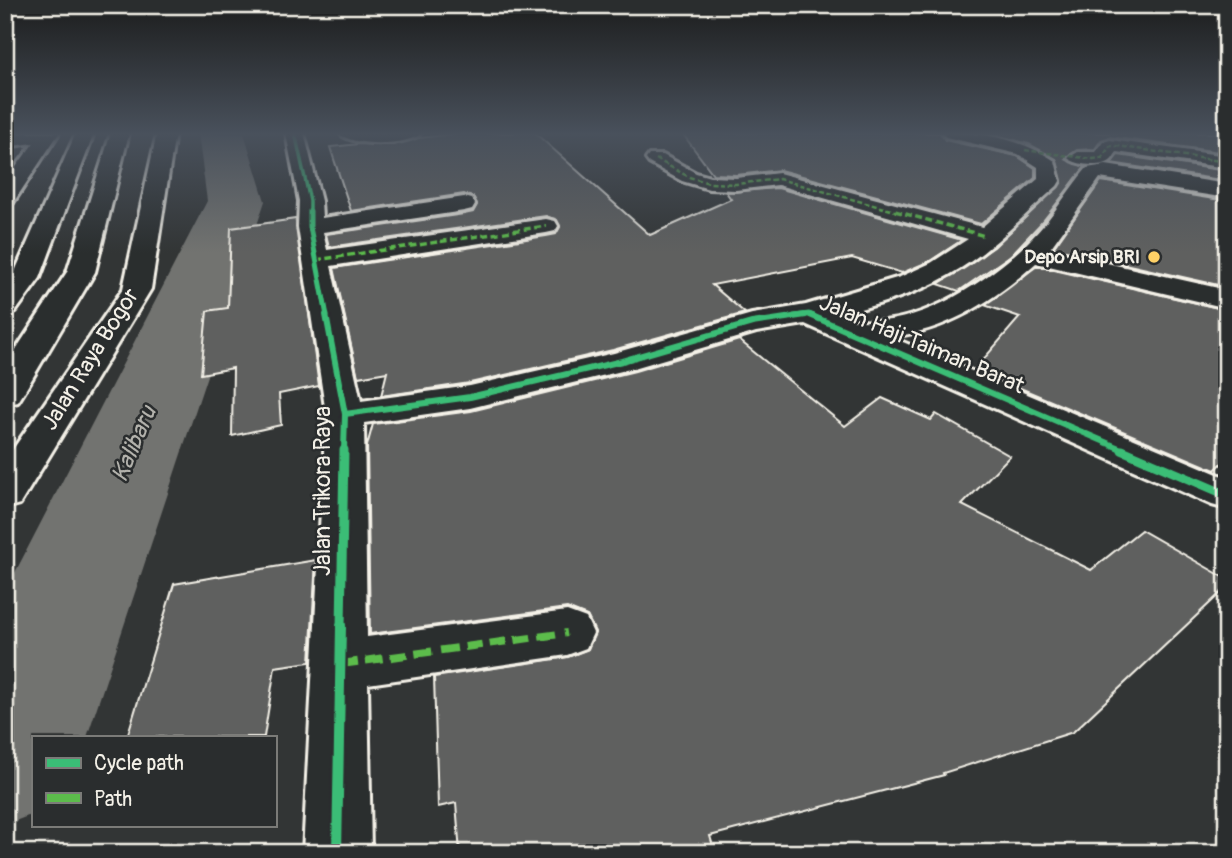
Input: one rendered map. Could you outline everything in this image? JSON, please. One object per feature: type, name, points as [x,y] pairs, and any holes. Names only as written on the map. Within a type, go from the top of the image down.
[{"type":"main road","points":[[5,198],[23,173]]},
{"type":"main road","points":[[5,305],[26,278],[69,173]]},
{"type":"main road","points":[[5,394],[81,272],[109,173]]},
{"type":"main road","name":"Jalan Raya Bogor","points":[[5,494],[137,289],[159,173]]},
{"type":"main road","name":"Jalan Trikora Raya","points":[[314,173],[345,414],[337,853]]},
{"type":"main road","points":[[682,173],[709,183],[736,184],[779,179],[985,236]]},
{"type":"main road","name":"Jalan Haji Taiman Barat","points":[[345,414],[470,397],[622,361],[752,323],[809,314],[914,281],[942,268],[985,236],[1049,181],[1049,173]]},
{"type":"main road","points":[[854,332],[924,322],[972,297],[1003,276],[1049,234],[1072,198],[1093,173]]},
{"type":"main road","points":[[1118,173],[1227,191]]},
{"type":"main road","points":[[318,221],[464,204]]},
{"type":"main road","points":[[318,221],[546,226]]},
{"type":"main road","points":[[1029,254],[1227,299]]},
{"type":"main road","name":"Jalan Haji Taiman Barat","points":[[809,314],[1227,495]]},
{"type":"main road","points":[[341,664],[567,634]]},
{"type":"building","points":[[339,173],[580,173],[650,235],[731,199],[726,192],[778,188],[962,240],[930,261],[902,273],[852,258],[712,285],[745,313],[613,350],[470,383],[381,396],[387,372],[358,377],[334,268],[546,236],[556,234],[560,227],[557,220],[546,216],[329,247],[326,234],[464,214],[473,212],[477,205],[474,198],[464,194],[351,211]]},
{"type":"building","points":[[712,173],[753,173],[736,175]]},
{"type":"building","points":[[791,173],[1035,173],[1035,178],[981,224]]},
{"type":"building","points":[[1060,173],[1080,173],[1043,221],[1011,255],[959,291],[938,284],[994,247],[1062,182]]},
{"type":"building","points":[[1176,173],[1227,173],[1227,181]]},
{"type":"building","points":[[1101,181],[1227,201],[1227,287],[1053,248]]},
{"type":"building","points":[[296,219],[319,386],[279,394],[281,425],[232,436],[233,368],[201,374],[207,311],[228,308],[231,228]]},
{"type":"building","points":[[1037,266],[1227,310],[1227,458],[1215,470],[975,369],[1020,317],[984,305]]},
{"type":"building","points":[[739,340],[845,426],[882,398],[931,420],[936,414],[1010,456],[962,505],[1091,570],[1141,530],[1227,579],[1227,587],[1073,732],[943,773],[944,775],[710,836],[715,853],[460,853],[456,803],[438,807],[434,677],[568,657],[588,649],[595,632],[587,616],[567,608],[370,634],[367,446],[373,424],[471,411],[635,371]]},
{"type":"building","points":[[316,560],[310,662],[275,667],[264,736],[127,736],[174,584]]},
{"type":"waterway","name":"Kalibaru","points":[[5,751],[236,201],[230,173]]},
{"type":"marked path","points":[[682,173],[709,183],[736,184],[779,179],[985,236]]},
{"type":"marked path","points":[[316,260],[546,226]]},
{"type":"marked path","points":[[341,664],[567,633]]},
{"type":"cycle path","points":[[304,173],[310,201],[310,227],[345,414],[337,853]]},
{"type":"cycle path","points":[[345,414],[470,397],[622,361],[752,323],[809,314],[1227,495]]},
{"type":"place","name":"Depo Arsip BRI","points":[[1154,257]]}]
